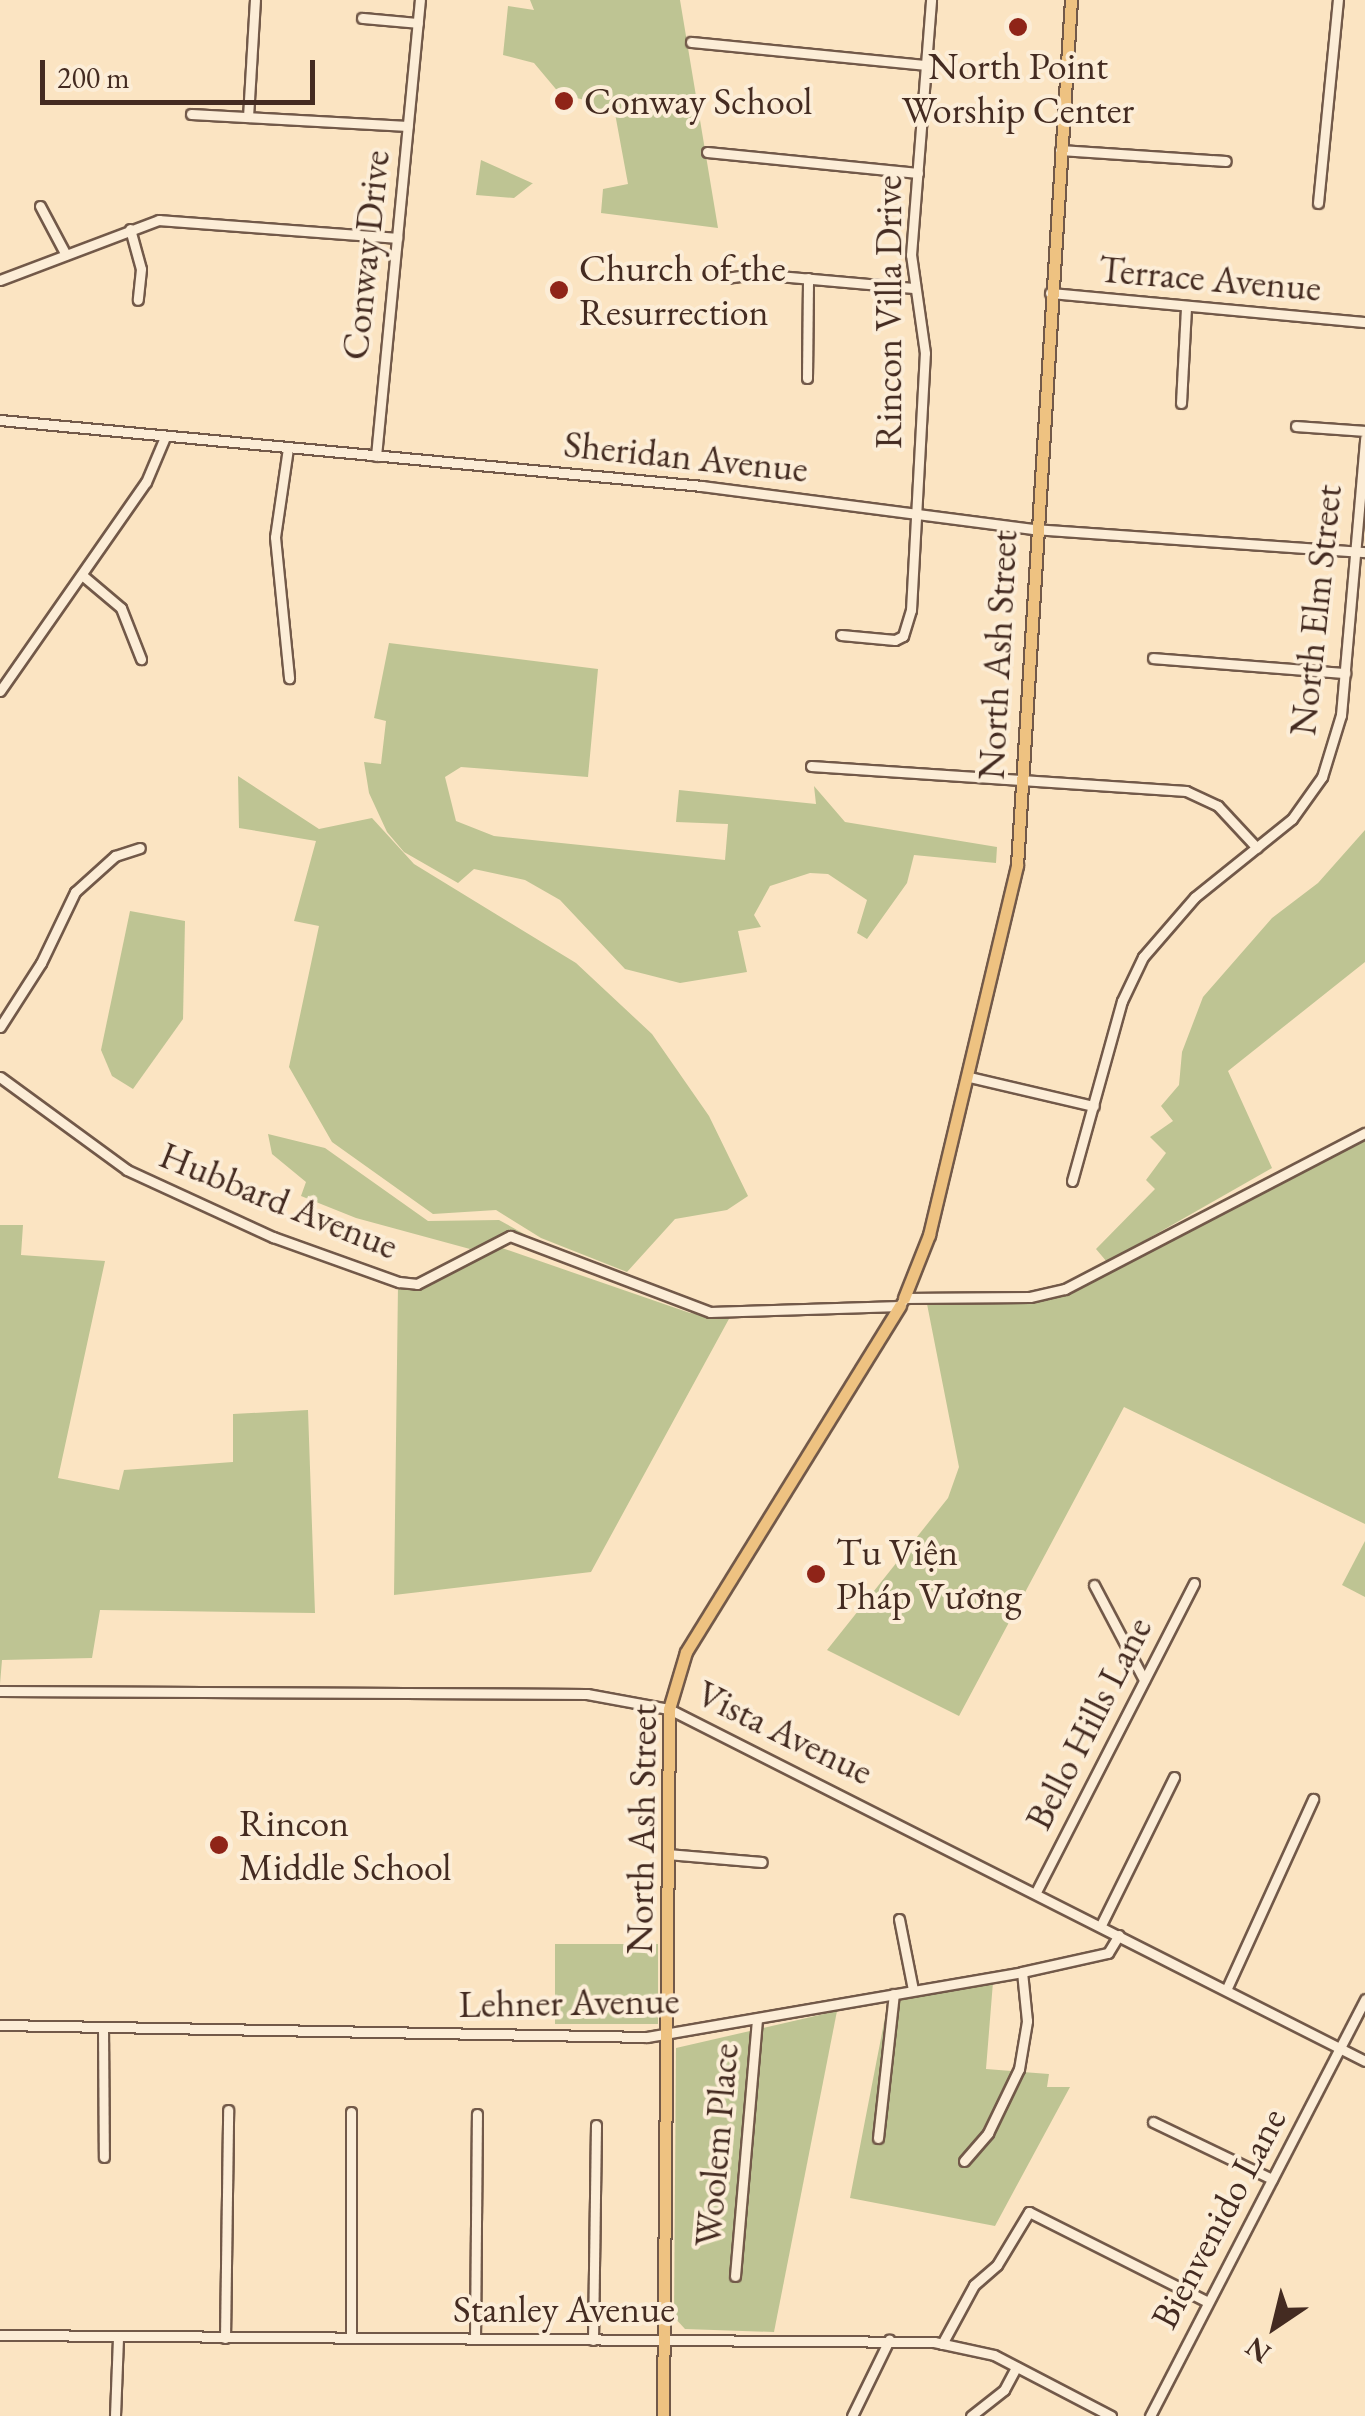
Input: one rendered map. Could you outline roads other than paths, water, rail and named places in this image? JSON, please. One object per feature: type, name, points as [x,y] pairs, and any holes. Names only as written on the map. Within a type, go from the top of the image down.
[{"type":"main road","name":"North Ash Street","points":[[663,2416],[668,1709],[686,1652],[902,1302],[929,1235],[1011,904],[1071,0]]},
{"type":"street","points":[[248,117],[255,0]]},
{"type":"street","name":"Conway Drive","points":[[376,456],[420,0]]},
{"type":"street","name":"Rincon Villa Drive","points":[[841,634],[896,640],[908,625],[925,353],[913,288],[931,0]]},
{"type":"street","points":[[1318,203],[1338,0]]},
{"type":"street","points":[[362,18],[418,23]]},
{"type":"street","points":[[691,42],[925,65]]},
{"type":"street","points":[[190,114],[408,126]]},
{"type":"street","points":[[1060,150],[1226,161]]},
{"type":"street","points":[[706,152],[918,173]]},
{"type":"street","points":[[40,206],[66,255]]},
{"type":"street","points":[[0,280],[130,229],[186,218],[398,238]]},
{"type":"street","points":[[130,229],[141,269],[138,300]]},
{"type":"street","points":[[726,278],[808,278],[913,288]]},
{"type":"street","points":[[807,378],[808,278]]},
{"type":"street","name":"Terrace Avenue","points":[[1050,293],[1365,322]]},
{"type":"street","points":[[1181,402],[1186,306]]},
{"type":"street","name":"Sheridan Avenue","points":[[0,420],[376,456],[1034,529],[1360,552]]},
{"type":"street","points":[[1296,426],[1365,435]]},
{"type":"street","name":"North Elm Street","points":[[1072,1181],[1122,1001],[1143,957],[1194,897],[1292,819],[1322,776],[1341,715],[1360,552],[1365,435]]},
{"type":"street","points":[[0,691],[146,482],[165,436]]},
{"type":"street","points":[[288,448],[275,538],[289,678]]},
{"type":"street","points":[[82,575],[121,608],[141,659]]},
{"type":"street","points":[[1153,658],[1345,673]]},
{"type":"street","points":[[812,766],[1186,792],[1218,806],[1257,848]]},
{"type":"street","points":[[0,1026],[76,892],[115,856],[140,848]]},
{"type":"street","points":[[969,1077],[1094,1106]]},
{"type":"street","name":"Hubbard Avenue","points":[[0,1078],[126,1170],[273,1237],[399,1282],[417,1284],[510,1236],[710,1312],[1030,1297],[1065,1288],[1365,1133]]},
{"type":"street","name":"Bello Hills Lane","points":[[1036,1892],[1194,1583]]},
{"type":"street","points":[[1094,1585],[1144,1680]]},
{"type":"street","name":"Vista Avenue","points":[[0,1691],[587,1694],[668,1709],[1365,2061]]},
{"type":"street","points":[[1101,1925],[1174,1777]]},
{"type":"street","points":[[1227,1988],[1313,1798]]},
{"type":"street","points":[[667,1854],[762,1862]]},
{"type":"street","points":[[900,1919],[913,1990]]},
{"type":"street","name":"Lehner Avenue","points":[[0,2025],[668,2035],[1108,1953],[1120,1934]]},
{"type":"street","points":[[964,2161],[988,2132],[1019,2068],[1027,2021],[1022,1972]]},
{"type":"street","points":[[878,2138],[894,1994]]},
{"type":"street","name":"Bienvenido Lane","points":[[1150,2416],[1365,1998]]},
{"type":"street","name":"Woolem Place","points":[[736,2276],[756,2019]]},
{"type":"street","points":[[103,2028],[104,2157]]},
{"type":"street","points":[[225,2338],[228,2110]]},
{"type":"street","points":[[351,2112],[351,2338]]},
{"type":"street","points":[[475,2339],[476,2114]]},
{"type":"street","points":[[1152,2122],[1272,2179]]},
{"type":"street","points":[[593,2340],[596,2124]]},
{"type":"street","points":[[942,2344],[974,2285],[997,2265],[1029,2212],[1208,2302]]},
{"type":"street","name":"Stanley Avenue","points":[[0,2335],[889,2340],[942,2344],[1016,2367],[1111,2416]]},
{"type":"street","points":[[116,2416],[118,2337]]},
{"type":"street","points":[[852,2416],[889,2340]]},
{"type":"street","points":[[975,2415],[1004,2390],[1016,2367]]},
{"type":"place","name":"North Point Worship Center","points":[[1018,27]]},
{"type":"place","name":"Conway School","points":[[564,101]]},
{"type":"place","name":"Church of the Resurrection","points":[[559,290]]},
{"type":"place","name":"Tu Viện Pháp Vương","points":[[816,1574]]},
{"type":"place","name":"Rincon Middle School","points":[[219,1845]]}]
